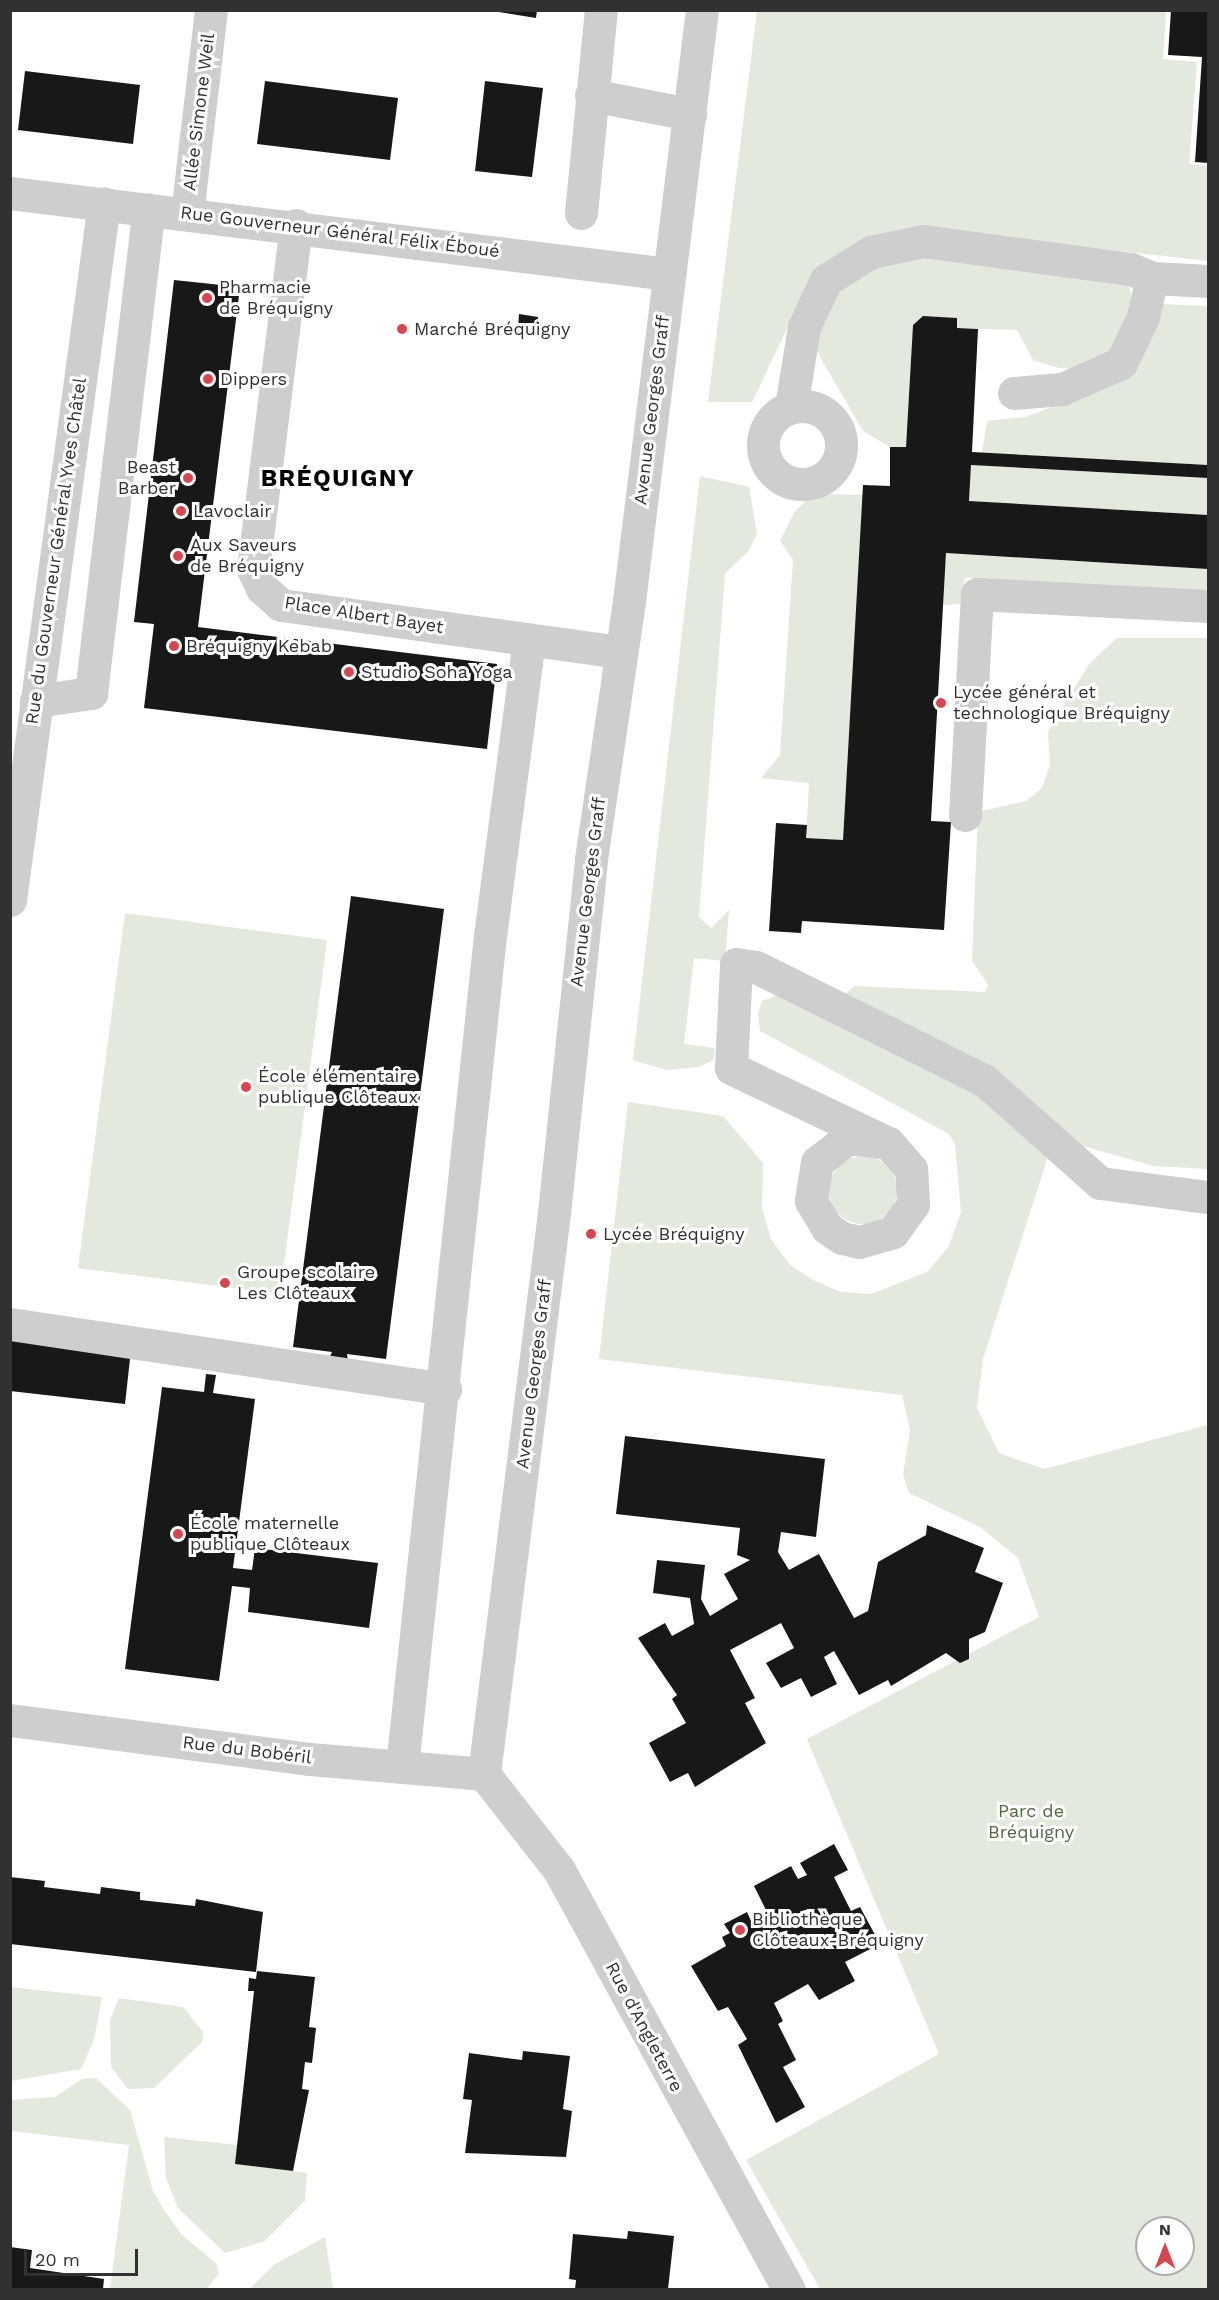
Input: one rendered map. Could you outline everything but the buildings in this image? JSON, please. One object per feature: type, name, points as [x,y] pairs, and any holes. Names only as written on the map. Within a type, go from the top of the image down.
[{"type":"street","name":"Allée Simone Weil","points":[[187,214],[211,10]]},
{"type":"street","points":[[580,213],[601,10]]},
{"type":"street","name":"Avenue Georges Graff","points":[[484,1774],[555,1213],[567,1058],[702,10]]},
{"type":"street","points":[[591,95],[690,114]]},
{"type":"street","name":"Rue Gouverneur Général Félix Éboué","points":[[10,193],[296,225],[669,274]]},
{"type":"street","name":"Rue du Gouverneur Général Yves Châtel","points":[[10,900],[104,202]]},
{"type":"street","points":[[36,701],[91,693],[149,209]]},
{"type":"street","name":"Place Albert Bayet","points":[[296,225],[253,569],[262,588],[281,605],[621,652]]},
{"type":"street","points":[[791,407],[804,327],[826,280],[871,252],[923,241],[1131,270],[1152,278],[1209,281]]},
{"type":"street","points":[[1014,393],[1062,389],[1121,363],[1143,317],[1152,278]]},
{"type":"street","points":[[965,815],[977,594],[1209,606]]},
{"type":"street","points":[[402,1767],[445,1389],[489,936],[529,641]]},
{"type":"street","points":[[888,1143],[730,1068],[736,964],[756,967],[984,1080],[1100,1183],[1209,1197]]},
{"type":"street","points":[[10,1324],[445,1389]]},
{"type":"street","name":"Rue du Bobéril","points":[[10,1720],[402,1767],[484,1774]]},
{"type":"street","name":"Rue d'Angleterre","points":[[484,1774],[559,1870],[789,2289]]},
{"type":"green space","points":[[757,11],[1166,11],[1163,59],[1197,62],[1189,164],[1208,166],[1208,261],[923,229],[807,287],[752,402],[708,402]]},
{"type":"green space","points":[[910,252],[1128,284],[1132,296],[1126,338],[1085,370],[1059,368],[1033,360],[1017,330],[957,328],[957,318],[923,316],[913,325],[906,447],[890,447],[863,431],[823,362],[816,348],[818,316],[854,273]]},
{"type":"green space","points":[[1158,304],[1208,306],[1208,465],[982,453],[987,421],[1026,417],[1094,390]]},
{"type":"green space","points":[[971,465],[1208,478],[1208,515],[969,501]]},
{"type":"green space","points":[[700,476],[749,487],[757,534],[748,552],[725,573],[699,917],[711,928],[729,910],[725,961],[694,958],[684,1044],[715,1048],[713,1060],[699,1067],[666,1070],[633,1060]]},
{"type":"green space","points":[[830,494],[863,495],[843,840],[806,838],[809,783],[761,778],[780,755],[793,560],[780,541],[795,511],[810,497]]},
{"type":"green space","points":[[946,553],[1208,569],[1208,591],[965,578],[960,604],[943,605]]},
{"type":"green space","name":"Parc de Bréquigny","points":[[1117,638],[1208,638],[1208,1169],[1154,1166],[1054,1138],[983,1359],[977,1408],[999,1453],[1044,1469],[1208,1425],[1208,2289],[820,2289],[746,2160],[939,2054],[807,1739],[1039,1617],[1018,1558],[980,1527],[909,1493],[903,1474],[910,1430],[902,1395],[599,1359],[628,1102],[723,1116],[763,1163],[762,1208],[771,1239],[790,1265],[813,1280],[841,1292],[871,1294],[927,1272],[949,1246],[961,1212],[955,1144],[949,1134],[760,1031],[758,1014],[762,1001],[775,996],[845,994],[854,986],[985,992],[988,985],[972,961],[978,812],[1026,801],[1042,788],[1050,765],[1048,732],[1089,664]]},
{"type":"green space","points":[[125,913],[327,940],[280,1294],[78,1268]]},
{"type":"green space","points":[[863,1156],[876,1158],[887,1166],[895,1177],[897,1190],[895,1203],[887,1214],[876,1222],[863,1224],[850,1222],[839,1214],[831,1203],[829,1190],[831,1177],[839,1166],[850,1158]]},
{"type":"green space","points":[[10,1987],[102,1997],[94,2040],[81,2069],[11,2081]]},
{"type":"green space","points":[[119,1998],[183,2007],[203,2032],[202,2042],[154,2088],[128,2089],[111,2067],[110,2020]]},
{"type":"green space","points":[[96,2078],[130,2110],[153,2191],[164,2210],[182,2235],[216,2263],[219,2273],[207,2289],[110,2289],[129,2145],[11,2131],[11,2100],[55,2097],[82,2079]]},
{"type":"green space","points":[[164,2137],[237,2145],[236,2164],[307,2173],[305,2201],[265,2241],[225,2253],[178,2208],[166,2178]]},
{"type":"green space","points":[[325,2237],[333,2289],[249,2289],[275,2264]]},
{"type":"place","name":"Pharmacie de Bréquigny","points":[[207,298]]},
{"type":"place","name":"Marché Bréquigny","points":[[402,329]]},
{"type":"place","name":"Dippers","points":[[208,379]]},
{"type":"place","name":"Beast Barber","points":[[188,478]]},
{"type":"place","name":"Lavoclair","points":[[181,511]]},
{"type":"place","name":"Aux Saveurs de Bréquigny","points":[[178,556]]},
{"type":"place","name":"Bréquigny Kebab","points":[[174,646]]},
{"type":"place","name":"Studio Soha Yoga","points":[[349,672]]},
{"type":"place","name":"Lycée général et technologique Bréquigny","points":[[941,703]]},
{"type":"place","name":"École élémentaire publique Clôteaux","points":[[246,1087]]},
{"type":"place","name":"Lycée Bréquigny","points":[[591,1234]]},
{"type":"place","name":"Groupe scolaire Les Clôteaux","points":[[225,1283]]},
{"type":"place","name":"École maternelle publique Clôteaux","points":[[178,1534]]},
{"type":"place","name":"Bibliothèque Clôteaux-Bréquigny","points":[[740,1930]]},
{"type":"district","name":"BRÉQUIGNY","points":[[338,479]]}]
